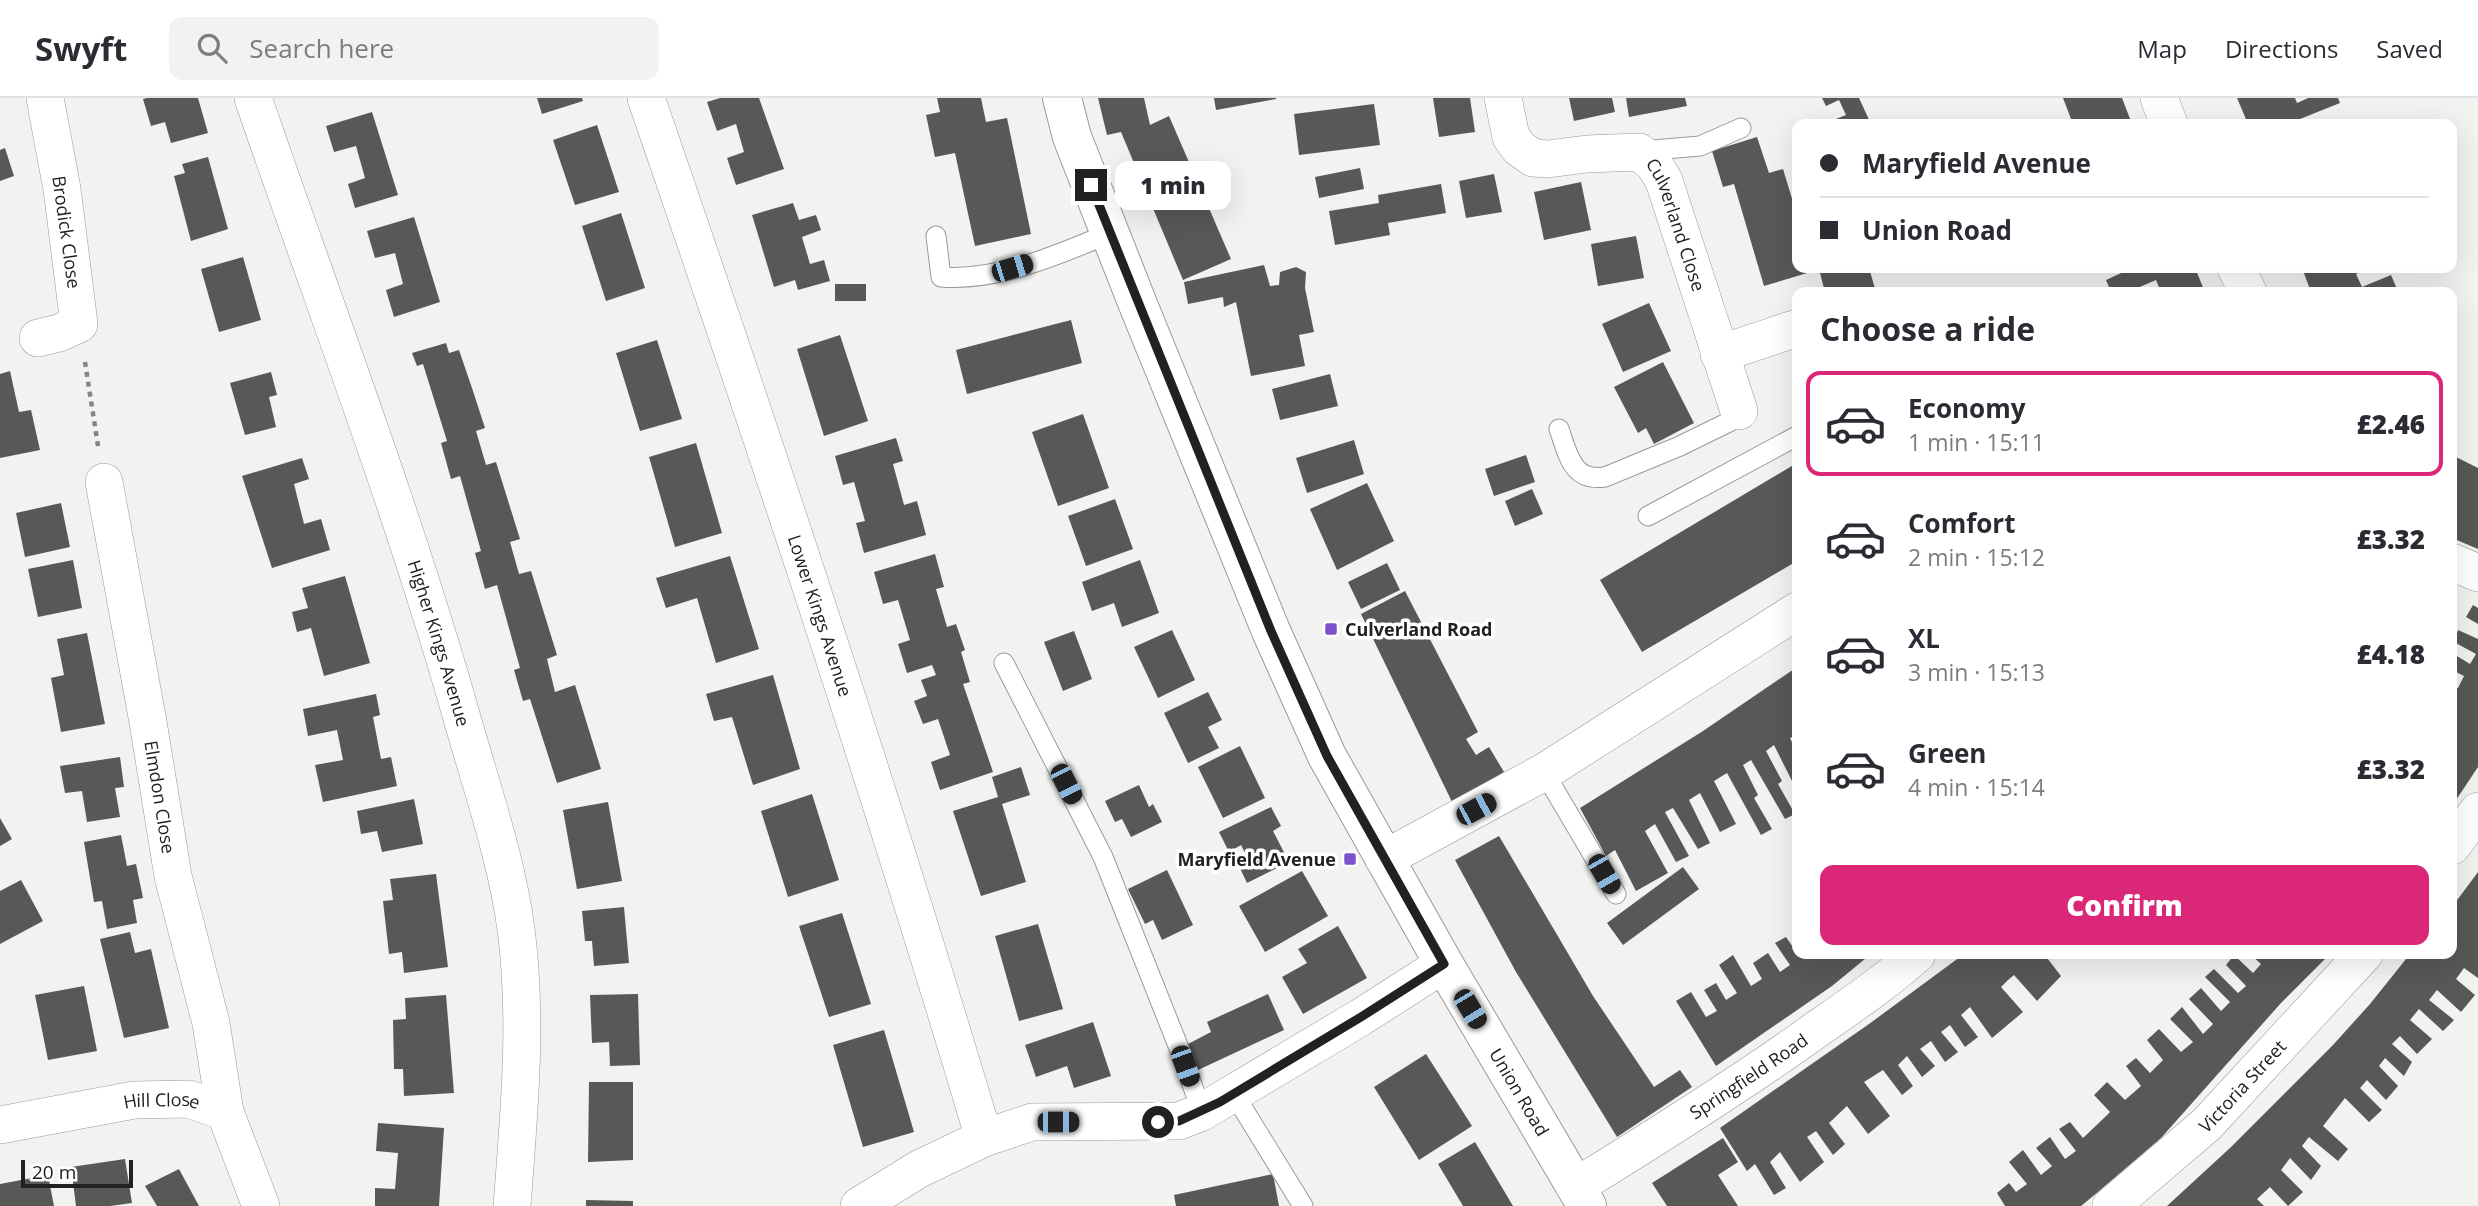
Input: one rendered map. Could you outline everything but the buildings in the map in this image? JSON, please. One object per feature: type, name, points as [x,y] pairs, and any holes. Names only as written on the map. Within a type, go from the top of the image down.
[{"type":"street","name":"Brodick Close","points":[[46,98],[62,189],[79,324]]},
{"type":"street","name":"Higher Kings Avenue","points":[[253,98],[428,600],[504,860],[516,930],[521,1012],[521,1086],[512,1206]]},
{"type":"street","name":"Lower Kings Avenue","points":[[646,98],[849,704],[932,962],[984,1138]]},
{"type":"street","name":"Union Road","points":[[1062,98],[1072,137],[1110,233],[1277,644],[1327,756],[1444,964],[1581,1196]]},
{"type":"street","name":"Culverland Close","points":[[1503,98],[1511,137],[1519,148],[1533,158],[1639,152],[1654,164],[1664,181],[1739,411]]},
{"type":"street","points":[[2159,98],[2167,119]]},
{"type":"street","points":[[38,338],[79,324]]},
{"type":"street","points":[[1719,354],[1792,330]]},
{"type":"street","name":"Elmdon Close","points":[[104,482],[173,876],[211,1023],[225,1112]]},
{"type":"street","points":[[2457,564],[2478,573]]},
{"type":"street","points":[[1384,859],[1544,772],[1792,614]]},
{"type":"street","points":[[2457,839],[2478,811]]},
{"type":"street","name":"Springfield Road","points":[[1581,1196],[1697,1112],[1778,1058],[1911,959]]},
{"type":"street","name":"Victoria Street","points":[[2112,1206],[2207,1125],[2359,959]]},
{"type":"street","points":[[859,1206],[919,1169],[984,1138],[1032,1122],[1179,1121],[1202,1112],[1444,964]]},
{"type":"street","name":"Hill Close","points":[[1,1119],[134,1100],[190,1099],[225,1112],[261,1206]]},
{"type":"lane","points":[[1639,152],[1700,146],[1741,128]]},
{"type":"lane","points":[[936,236],[941,277],[957,278],[1012,268],[1071,250],[1110,233]]},
{"type":"lane","points":[[1559,429],[1578,472],[1592,479],[1605,477],[1680,446],[1735,419],[1739,411]]},
{"type":"lane","points":[[1648,516],[1792,439]]},
{"type":"lane","points":[[1004,663],[1103,857],[1202,1112]]},
{"type":"lane","points":[[1544,772],[1616,894]]},
{"type":"lane","points":[[1234,1094],[1303,1206]]},
{"type":"path","points":[[79,324],[104,482]]},
{"type":"place","name":"Culverland Road","points":[[1331,629]]},
{"type":"place","name":"Maryfield Avenue","points":[[1350,859]]},
{"type":"route","points":[[1091,185],[1271,631],[1327,756],[1444,964],[1202,1112],[1179,1121],[1158,1122]]}]
